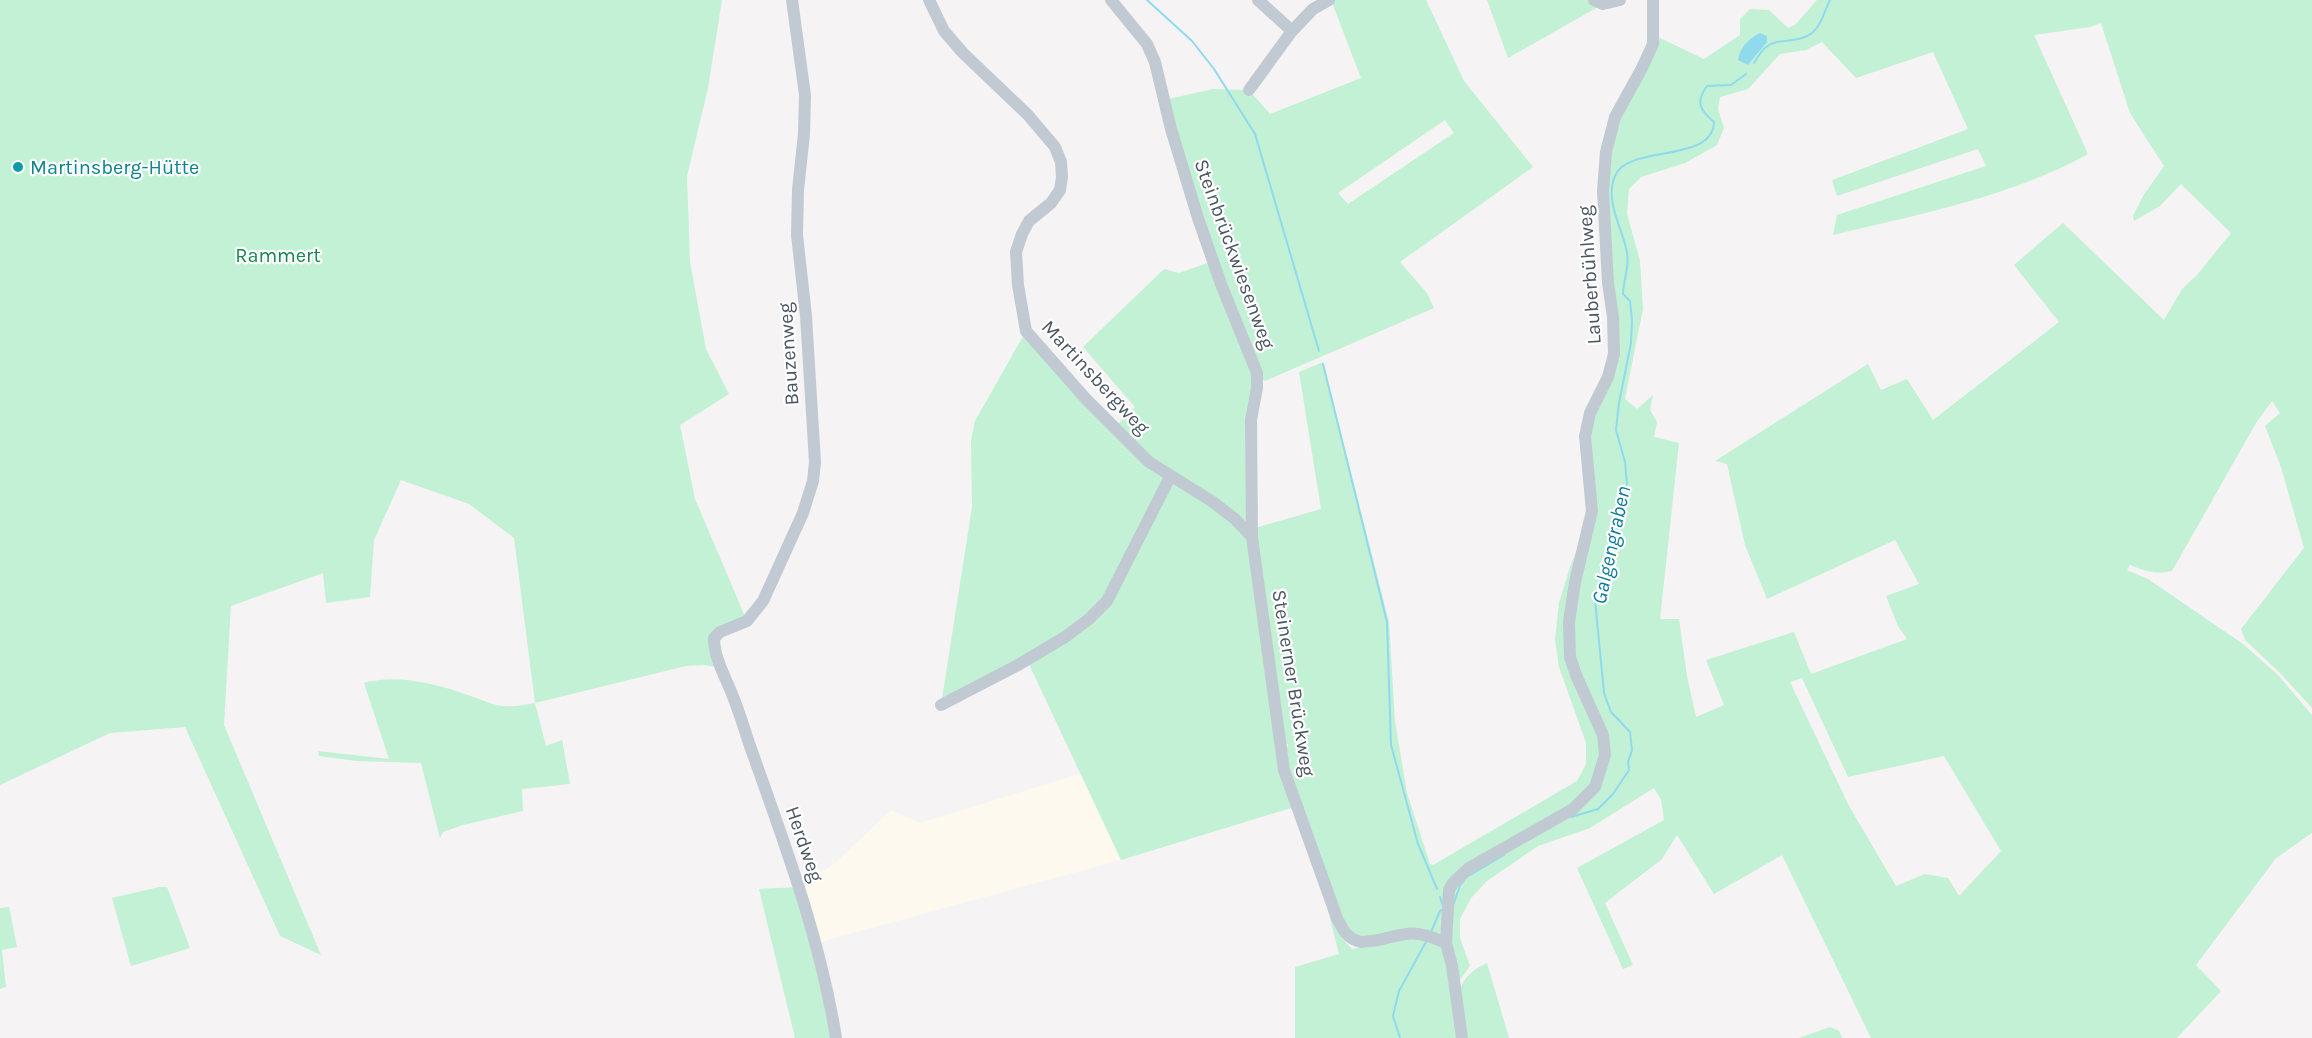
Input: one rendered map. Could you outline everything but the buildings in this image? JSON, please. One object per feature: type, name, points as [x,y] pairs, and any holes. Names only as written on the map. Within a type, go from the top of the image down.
[{"type":"street","name":"Bauzenweg","points":[[721,668],[714,648],[714,638],[720,632],[747,621],[763,601],[803,513],[813,481],[815,462],[806,316],[797,235],[805,95],[792,0]]},
{"type":"street","name":"Martinsbergweg","points":[[929,0],[945,31],[963,53],[1028,115],[1055,147],[1061,162],[1060,190],[1051,203],[1029,221],[1022,234],[1017,252],[1018,285],[1026,332],[1113,428],[1149,462],[1213,502],[1235,519],[1252,537]]},
{"type":"street","name":"Steinbrückwiesenweg","points":[[1111,0],[1147,44],[1155,62],[1171,129],[1198,218],[1221,284],[1257,374],[1257,388],[1251,420],[1252,537]]},
{"type":"street","points":[[1258,0],[1292,31]]},
{"type":"street","points":[[1249,90],[1292,31],[1313,9],[1329,0]]},
{"type":"street","points":[[1594,0],[1604,4],[1620,0]]},
{"type":"street","name":"Lauberbühlweg","points":[[1462,1038],[1452,966],[1441,941],[1447,918],[1447,896],[1453,883],[1469,868],[1573,808],[1595,787],[1605,754],[1603,735],[1594,710],[1576,675],[1570,657],[1569,622],[1575,582],[1592,512],[1585,436],[1590,413],[1608,377],[1614,354],[1604,191],[1606,152],[1615,117],[1653,44],[1653,0]]},
{"type":"street","points":[[941,705],[1018,665],[1065,637],[1107,601],[1170,477]]},
{"type":"street","name":"Steinerner Brückweg","points":[[1252,537],[1284,770],[1337,918],[1346,935],[1361,942],[1410,932],[1441,941]]},
{"type":"street","name":"Herdweg","points":[[721,668],[732,693],[799,886],[830,1000],[836,1038]]},
{"type":"shaded area","points":[[1082,773],[1121,860],[842,936],[822,942],[819,946],[799,887],[835,863],[891,810],[920,823]]},
{"type":"green space","name":"Rammert","points":[[0,0],[722,0],[708,88],[687,176],[690,262],[706,349],[729,394],[680,425],[695,499],[747,621],[720,632],[721,668],[705,665],[686,666],[535,703],[514,538],[469,504],[401,480],[374,540],[370,597],[326,603],[323,573],[231,606],[224,725],[321,955],[280,936],[185,727],[110,733],[0,785]]},
{"type":"green space","points":[[1331,0],[1426,0],[1464,81],[1533,167],[1400,262],[1427,293],[1434,308],[1265,381],[1258,375],[1254,517],[1291,808],[1121,860],[1027,660],[941,705],[972,507],[971,440],[975,421],[1026,331],[1114,428],[1135,407],[1083,347],[1164,269],[1179,273],[1213,261],[1164,100],[1213,89],[1249,90],[1270,114],[1361,78]],"holes":[[[1445,120],[1454,133],[1348,204],[1338,193]]]},
{"type":"green space","points":[[1487,0],[1594,0],[1603,4],[1508,58]]},
{"type":"green space","points":[[1817,0],[2312,0],[2312,708],[2245,640],[2241,629],[2304,548],[2281,467],[2265,426],[2280,413],[2272,401],[2256,423],[2172,571],[2151,572],[2130,565],[2127,570],[2148,579],[2243,644],[2278,675],[2312,715],[2312,833],[2276,858],[2196,965],[2221,991],[2177,1038],[1871,1038],[1782,855],[1714,894],[1677,835],[1662,859],[1605,903],[1633,965],[1623,969],[1577,868],[1664,820],[1661,800],[1654,788],[1590,828],[1538,846],[1487,881],[1471,898],[1460,919],[1460,938],[1470,966],[1457,984],[1441,936],[1358,939],[1339,917],[1283,749],[1288,747],[1288,744],[1284,744],[1255,528],[1321,509],[1299,372],[1323,362],[1389,622],[1395,721],[1407,793],[1430,864],[1433,865],[1577,781],[1586,764],[1586,743],[1559,667],[1555,640],[1559,603],[1571,564],[1594,511],[1586,436],[1609,377],[1605,191],[1617,121],[1658,37],[1704,59],[1740,35],[1740,19],[1750,9],[1769,10],[1788,28],[1796,24]],"holes":[[[2101,23],[2130,113],[2164,166],[2143,196],[2133,216],[2134,221],[2160,206],[2181,184],[2231,233],[2197,275],[2182,289],[2164,320],[2063,223],[2014,265],[2059,322],[1933,420],[1907,379],[1881,390],[1868,364],[1715,461],[1727,464],[1745,545],[1767,599],[1895,540],[1919,584],[1886,596],[1898,626],[1907,639],[1811,674],[1794,632],[1706,660],[1724,705],[1696,717],[1687,676],[1679,619],[1660,619],[1679,443],[1654,437],[1657,422],[1650,410],[1653,395],[1637,409],[1625,399],[1643,309],[1640,261],[1627,214],[1629,189],[1641,177],[1685,163],[1717,145],[1724,128],[1718,109],[1720,97],[1748,89],[1780,54],[1806,50],[1822,42],[1856,78],[1933,52],[1968,129],[1832,180],[1837,196],[1978,149],[1986,166],[1837,215],[1833,235],[1996,193],[2058,169],[2088,154],[2034,35],[2090,27]],[[1802,678],[1848,777],[1944,756],[2001,851],[1959,896],[1948,878],[1925,874],[1896,886],[1849,806],[1790,682]]]},
{"type":"green space","points":[[376,680],[426,683],[502,706],[535,703],[546,746],[562,740],[570,784],[522,789],[523,811],[463,825],[443,832],[440,838],[421,763],[357,761],[319,756],[318,751],[389,759],[364,683]]},
{"type":"green space","points":[[167,887],[190,948],[131,966],[112,898]]},
{"type":"green space","points":[[799,887],[832,1038],[795,1038],[759,889]]},
{"type":"green space","points":[[1324,895],[1342,938],[1352,949],[1411,935],[1441,946],[1446,958],[1459,1038],[1295,1038],[1295,967],[1339,954]]},
{"type":"green space","points":[[9,907],[17,947],[2,950],[6,987],[0,989],[0,908]]},
{"type":"green space","points":[[1487,963],[1509,1038],[1464,1038],[1459,994],[1467,977]]},
{"type":"green space","points":[[1830,1027],[1839,1031],[1842,1038],[1799,1038]]},
{"type":"water","points":[[1760,33],[1767,36],[1767,42],[1748,65],[1738,60],[1745,44]]},
{"type":"waterway","points":[[1147,0],[1192,41],[1214,69],[1255,134],[1319,351]]},
{"type":"waterway","name":"Galgengraben","points":[[1754,63],[1762,50],[1771,44],[1801,38],[1812,33],[1821,22],[1830,0]]},
{"type":"waterway","name":"Galgengraben","points":[[1571,817],[1598,809],[1613,794],[1629,770],[1628,762],[1632,750],[1630,732],[1611,712],[1604,693],[1595,600],[1620,517],[1627,484],[1625,462],[1616,430],[1631,343],[1632,320],[1630,301],[1623,294],[1628,258],[1615,215],[1612,186],[1615,176],[1623,166],[1635,160],[1700,144],[1710,135],[1714,122],[1702,110],[1700,101],[1703,92],[1707,86],[1731,85],[1746,74]]},
{"type":"waterway","points":[[1323,364],[1387,622],[1391,745],[1418,844],[1437,889]]},
{"type":"waterway","name":"Galgengraben","points":[[1470,875],[1504,855]]},
{"type":"waterway","name":"Galgengraben","points":[[1454,903],[1460,885],[1464,881]]},
{"type":"waterway","points":[[1440,897],[1443,906]]},
{"type":"waterway","name":"Galgengraben","points":[[1431,932],[1440,911],[1444,909]]},
{"type":"waterway","name":"Galgengraben","points":[[1400,1038],[1393,1016],[1399,991],[1427,940]]},
{"type":"place","name":"Martinsberg-Hütte","points":[[18,167]]}]
